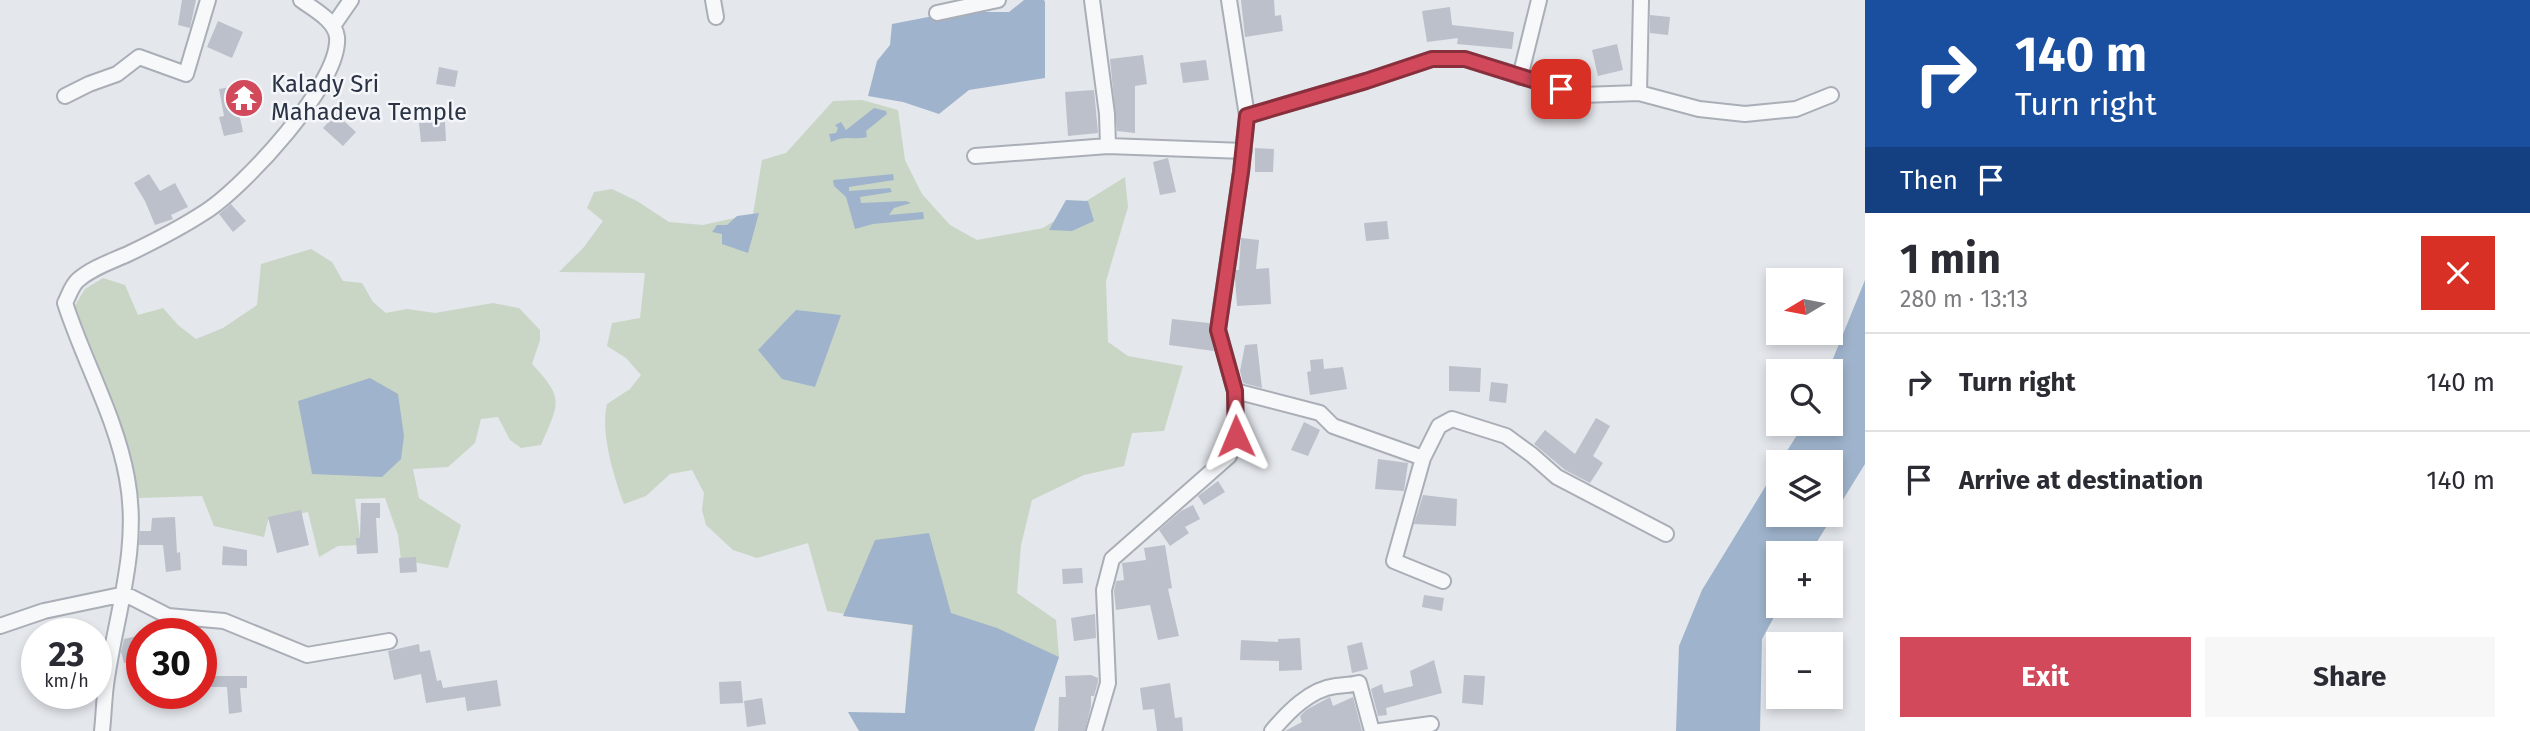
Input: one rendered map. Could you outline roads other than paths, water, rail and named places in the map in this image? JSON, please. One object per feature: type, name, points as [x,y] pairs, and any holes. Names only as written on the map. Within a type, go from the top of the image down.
[{"type":"street","points":[[65,96],[89,83],[117,74],[139,57],[186,74],[208,0]]},
{"type":"street","points":[[102,731],[106,679],[125,594],[131,542],[128,479],[109,415],[65,303],[75,282],[92,270],[132,252],[207,211],[255,170],[289,129],[325,79],[335,55],[337,36],[333,26],[301,0]]},
{"type":"street","points":[[333,26],[351,0]]},
{"type":"street","points":[[713,0],[716,17]]},
{"type":"street","points":[[937,13],[998,0]]},
{"type":"street","points":[[1092,0],[1107,114],[1108,146]]},
{"type":"street","points":[[1094,731],[1108,683],[1104,590],[1112,559],[1229,456],[1236,436],[1235,391],[1218,330],[1247,116],[1228,0]]},
{"type":"street","points":[[1520,77],[1539,0]]},
{"type":"street","points":[[1639,93],[1641,0]]},
{"type":"street","points":[[1247,116],[1432,59],[1465,59],[1582,95],[1639,93],[1699,109],[1745,114],[1796,109],[1831,95]]},
{"type":"street","points":[[975,156],[1108,146],[1244,151]]},
{"type":"street","points":[[1235,391],[1321,413],[1333,426],[1423,458]]},
{"type":"street","points":[[1443,581],[1394,561],[1423,458],[1439,426],[1452,419],[1506,436],[1556,477],[1666,534]]},
{"type":"street","points":[[0,626],[44,611],[125,594],[167,616],[224,621],[307,655],[389,641]]},
{"type":"street","points":[[1272,731],[1292,709],[1308,697],[1334,686],[1359,683],[1373,731]]},
{"type":"street","points":[[1380,731],[1431,724]]},
{"type":"water","points":[[1024,0],[1045,2],[1045,78],[969,90],[939,114],[903,102],[868,96],[877,61],[890,45],[892,24],[954,12],[1009,12]]},
{"type":"water","points":[[874,108],[886,111],[887,114],[866,131],[867,137],[842,138],[831,142],[829,134],[836,133],[838,128],[835,125],[841,122],[846,130]]},
{"type":"water","points":[[893,174],[894,180],[849,187],[849,191],[890,188],[892,192],[860,197],[861,203],[906,201],[911,203],[894,208],[889,215],[923,212],[924,219],[873,224],[855,229],[846,197],[834,186],[833,180]]},
{"type":"water","points":[[1066,200],[1088,201],[1094,221],[1072,231],[1049,230]]},
{"type":"water","points":[[759,213],[748,253],[722,244],[722,234],[712,232],[717,225],[727,225],[737,216]]},
{"type":"water","points":[[1865,280],[1865,464],[1843,500],[1843,450],[1788,450],[1796,436],[1843,436],[1843,359],[1833,359],[1839,345],[1843,345],[1843,334]]},
{"type":"water","points":[[796,310],[841,315],[815,387],[782,379],[758,350]]},
{"type":"water","points":[[370,378],[398,394],[404,436],[401,459],[382,477],[312,474],[298,401]]},
{"type":"water","points":[[1766,486],[1766,527],[1826,527],[1817,541],[1766,541],[1766,618],[1773,618],[1762,639],[1760,731],[1676,731],[1679,646],[1702,590]]},
{"type":"water","points":[[929,533],[951,613],[997,628],[1059,657],[1034,731],[859,731],[848,712],[905,713],[913,625],[843,616],[875,540]]},
{"type":"place","name":"Kalady Sri Mahadeva Temple","points":[[244,98]]}]
